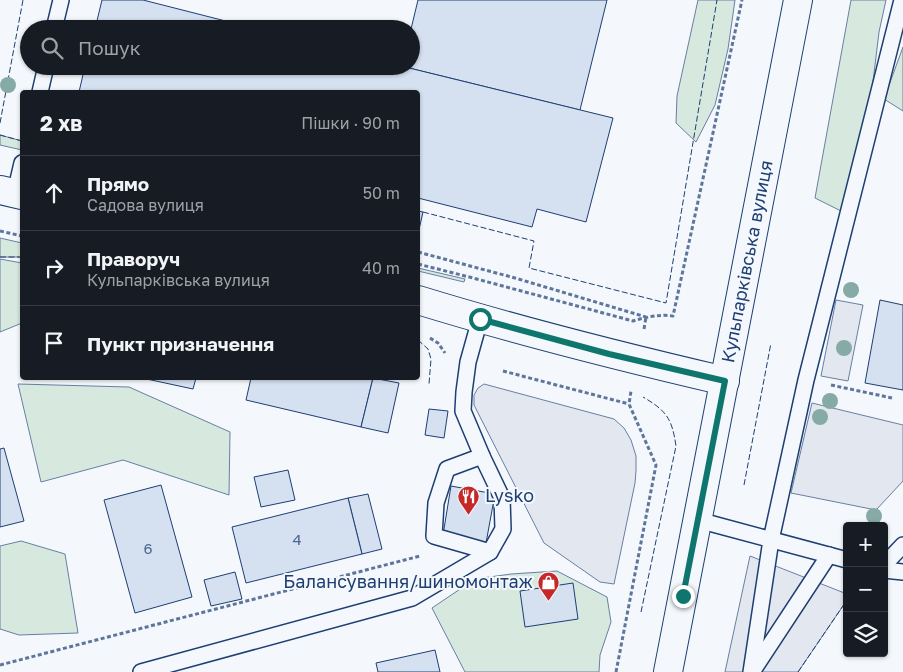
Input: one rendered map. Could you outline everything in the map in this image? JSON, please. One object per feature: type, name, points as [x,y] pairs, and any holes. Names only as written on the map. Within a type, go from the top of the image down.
[{"type":"main road","name":"Кульпарківська вулиця","points":[[668,672],[798,0]]},
{"type":"main road","points":[[420,301],[609,354],[725,381]]},
{"type":"lane","points":[[56,20],[61,0]]},
{"type":"lane","points":[[751,672],[771,540],[806,380],[902,0]]},
{"type":"lane","points":[[40,90],[44,75]]},
{"type":"lane","points":[[12,193],[20,169]]},
{"type":"lane","points":[[141,672],[412,598],[490,552],[503,529],[502,498],[463,411],[468,362],[480,319]]},
{"type":"lane","points":[[482,456],[447,469],[436,503],[434,536],[490,552]]},
{"type":"lane","points":[[698,520],[843,559]]},
{"type":"lane","points":[[888,561],[903,546]]},
{"type":"lane","points":[[751,672],[829,555]]},
{"type":"lane","points":[[888,570],[903,572]]},
{"type":"path","points":[[420,265],[633,321],[646,317],[673,316],[742,0]]},
{"type":"path","points":[[0,231],[20,236]]},
{"type":"path","points":[[420,253],[515,278],[646,317]]},
{"type":"path","points":[[430,338],[438,343],[445,353],[450,356]]},
{"type":"path","points":[[503,371],[629,404],[656,465],[616,672]]},
{"type":"path","points":[[806,380],[892,398]]},
{"type":"path","points":[[0,665],[464,545]]},
{"type":"shaded area","points":[[698,0],[735,0],[728,49],[715,105],[696,142],[676,123],[677,96]]},
{"type":"shaded area","points":[[851,0],[886,0],[879,32],[860,189],[841,211],[815,198]]},
{"type":"shaded area","points":[[903,47],[903,111],[884,99]]},
{"type":"shaded area","points":[[0,135],[20,140],[20,150],[0,145]]},
{"type":"shaded area","points":[[0,238],[20,243],[20,257],[0,257]]},
{"type":"shaded area","points":[[0,259],[20,263],[20,324],[0,332]]},
{"type":"shaded area","points":[[420,268],[465,279],[464,282],[420,271]]},
{"type":"shaded area","points":[[836,300],[863,305],[848,381],[821,376]]},
{"type":"shaded area","points":[[18,384],[129,387],[230,432],[229,495],[123,460],[41,482]]},
{"type":"shaded area","points":[[484,384],[614,419],[624,428],[631,440],[636,456],[636,471],[614,584],[600,582],[544,543],[474,405],[474,395],[478,388]]},
{"type":"shaded area","points":[[812,403],[903,425],[903,481],[876,510],[791,493]]},
{"type":"shaded area","points":[[21,541],[65,554],[78,633],[19,635],[0,629],[0,546]]},
{"type":"shaded area","points":[[750,556],[843,592],[843,606],[798,672],[725,672]]},
{"type":"shaded area","points":[[557,571],[607,597],[611,622],[600,655],[599,672],[465,672],[432,608],[475,579]]},
{"type":"building","points":[[102,0],[143,0],[222,20],[97,20]]},
{"type":"building","points":[[418,0],[607,0],[580,110],[420,71],[420,20],[413,20]]},
{"type":"building","points":[[420,71],[613,118],[586,222],[537,209],[532,227],[420,199],[420,90],[79,90],[83,75],[420,75]]},
{"type":"building","points":[[420,211],[423,212],[420,225]]},
{"type":"building","points":[[880,300],[903,305],[903,390],[865,383]]},
{"type":"building","points":[[151,380],[195,380],[193,389]]},
{"type":"building","points":[[251,380],[373,380],[361,427],[246,400]]},
{"type":"building","points":[[373,380],[399,383],[388,433],[361,427]]},
{"type":"building","points":[[429,409],[448,411],[444,438],[425,435]]},
{"type":"building","points":[[4,448],[24,521],[0,527],[0,449]]},
{"type":"building","points":[[288,470],[295,500],[261,507],[254,477]]},
{"type":"building","points":[[161,485],[192,597],[135,613],[104,500]]},
{"type":"building","points":[[451,486],[495,494],[486,543],[443,535]]},
{"type":"building","points":[[368,494],[382,549],[362,554],[348,498]]},
{"type":"building","points":[[348,498],[362,554],[246,583],[232,527]]},
{"type":"building","points":[[235,572],[242,599],[211,606],[204,580]]},
{"type":"building","points":[[573,583],[578,619],[525,627],[520,591]]},
{"type":"building","points":[[435,650],[440,672],[378,672],[376,663]]},
{"type":"fence","points":[[0,123],[23,0]]},
{"type":"fence","points":[[423,212],[534,241],[529,268],[666,303],[717,0]]},
{"type":"fence","points":[[0,135],[20,140]]},
{"type":"fence","points":[[0,257],[20,257]]},
{"type":"fence","points":[[420,342],[428,349],[431,359],[429,384]]},
{"type":"fence","points":[[744,485],[771,343]]},
{"type":"fence","points":[[641,612],[676,446],[673,429],[667,417],[658,407],[643,397]]},
{"type":"fence","points":[[798,672],[843,606]]},
{"type":"place","name":"Lysko","points":[[469,515]]},
{"type":"place","name":"Балансування/шиномонтаж","points":[[549,601]]},
{"type":"route","points":[[480,319],[609,354],[725,381],[683,596]]}]
